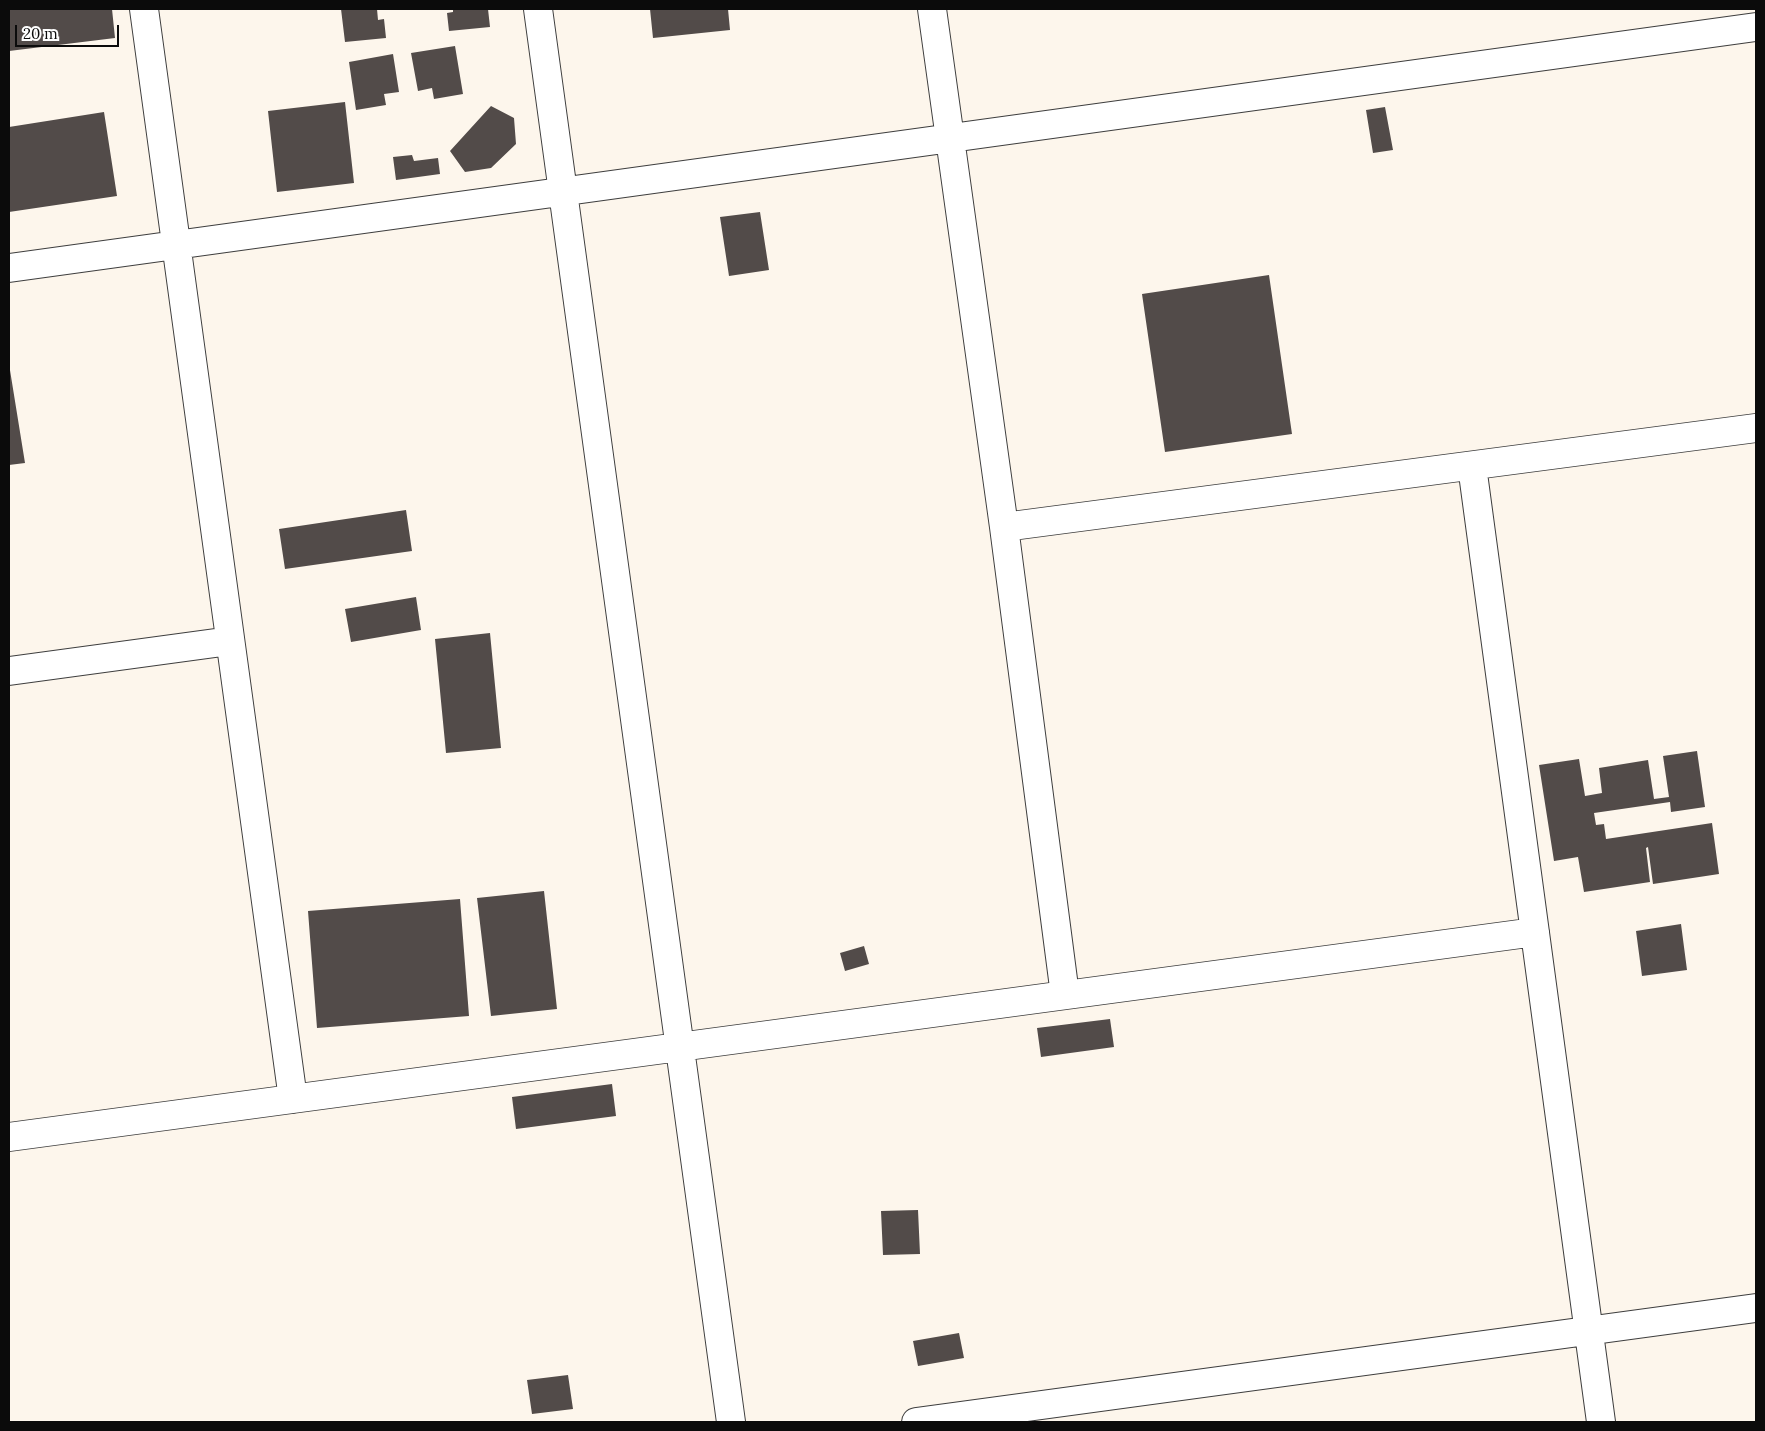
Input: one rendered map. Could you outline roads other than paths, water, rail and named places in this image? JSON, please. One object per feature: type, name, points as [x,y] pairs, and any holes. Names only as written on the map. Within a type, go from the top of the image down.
[{"type":"street","points":[[144,9],[293,1099]]},
{"type":"street","points":[[538,9],[731,1422]]},
{"type":"street","points":[[932,9],[1004,527],[1065,995]]},
{"type":"street","points":[[9,268],[1756,27]]},
{"type":"street","points":[[1004,527],[1756,428]]},
{"type":"street","points":[[1472,466],[1601,1422]]},
{"type":"street","points":[[9,671],[230,641]]},
{"type":"street","points":[[9,1137],[1535,932]]},
{"type":"street","points":[[916,1422],[1756,1308]]}]
